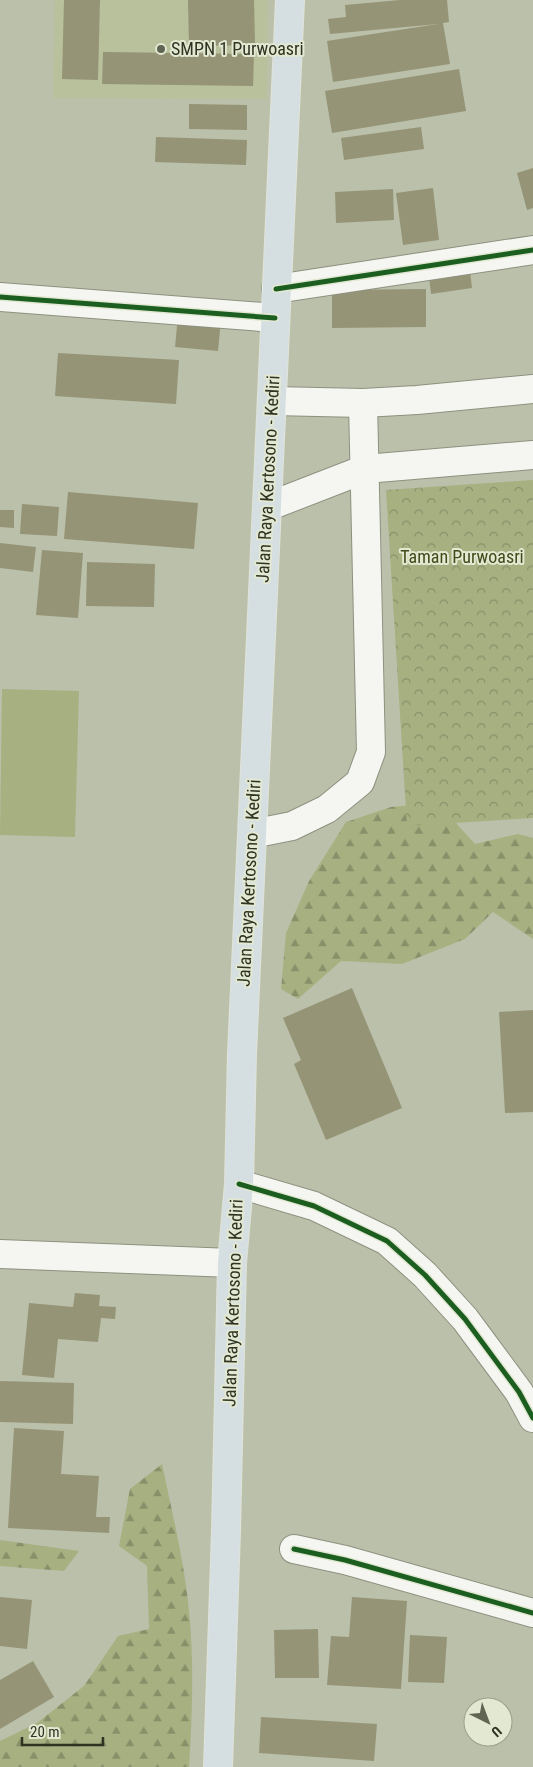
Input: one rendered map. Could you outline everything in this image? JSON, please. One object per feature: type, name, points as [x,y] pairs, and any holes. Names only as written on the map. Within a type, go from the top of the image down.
[{"type":"highway","name":"Jalan Raya Kertosono - Kediri","points":[[218,1767],[232,1263],[239,1184],[242,1054],[290,0]]},
{"type":"street","points":[[276,289],[533,250]]},
{"type":"street","points":[[0,297],[275,318]]},
{"type":"street","points":[[273,401],[363,403],[533,389]]},
{"type":"street","points":[[252,834],[292,826],[327,809],[360,782],[371,752],[363,403]]},
{"type":"street","points":[[267,507],[365,469],[533,455]]},
{"type":"street","points":[[239,1184],[314,1206],[387,1241],[425,1275],[465,1319],[519,1392],[533,1418]]},
{"type":"street","points":[[0,1254],[232,1263]]},
{"type":"street","points":[[294,1549],[345,1560],[533,1613]]},
{"type":"shaded area","name":"SMPN 1 Purwoasri","points":[[55,0],[268,0],[267,99],[53,98]]},
{"type":"green space","name":"Taman Purwoasri","points":[[533,480],[533,818],[407,826],[386,490]]},
{"type":"green space","points":[[2,689],[79,691],[75,837],[0,835]]},
{"type":"green space","points":[[438,803],[475,844],[518,834],[533,838],[533,939],[493,912],[465,939],[402,964],[341,961],[298,999],[281,989],[286,933],[309,881],[346,822],[391,807]]},
{"type":"green space","points":[[162,1464],[182,1562],[190,1622],[192,1695],[189,1767],[0,1767],[0,1741],[37,1723],[84,1686],[118,1636],[149,1629],[147,1566],[119,1546],[130,1489]]},
{"type":"green space","points":[[0,1540],[79,1551],[64,1571],[0,1566]]},
{"type":"building","points":[[64,0],[100,0],[98,80],[62,79]]},
{"type":"building","points":[[188,0],[254,0],[255,45],[189,46]]},
{"type":"building","points":[[400,0],[447,0],[449,22],[443,23],[450,64],[333,82],[327,41],[438,24],[330,34],[328,19],[346,17],[345,5]]},
{"type":"building","points":[[103,52],[254,54],[253,86],[102,84]]},
{"type":"building","points":[[459,69],[466,111],[332,133],[325,91]]},
{"type":"building","points":[[189,104],[247,105],[247,130],[189,129]]},
{"type":"building","points":[[421,127],[424,149],[344,160],[341,138]]},
{"type":"building","points":[[156,137],[247,140],[246,165],[155,162]]},
{"type":"building","points":[[533,168],[533,208],[527,210],[517,173]]},
{"type":"building","points":[[433,188],[439,240],[403,245],[396,193]]},
{"type":"building","points":[[393,189],[394,220],[336,223],[335,192]]},
{"type":"building","points":[[470,271],[472,288],[431,294],[429,277]]},
{"type":"building","points":[[426,289],[426,327],[332,328],[332,290]]},
{"type":"building","points":[[178,315],[221,319],[218,351],[175,347]]},
{"type":"building","points":[[58,353],[179,360],[176,404],[55,396]]},
{"type":"building","points":[[68,492],[198,503],[194,549],[64,539]]},
{"type":"building","points":[[22,504],[59,507],[57,536],[20,534]]},
{"type":"building","points":[[0,510],[14,510],[14,528],[0,527]]},
{"type":"building","points":[[0,543],[36,547],[33,572],[0,568]]},
{"type":"building","points":[[42,550],[83,553],[78,618],[36,615]]},
{"type":"building","points":[[87,562],[155,564],[154,607],[86,606]]},
{"type":"building","points":[[352,988],[402,1108],[326,1140],[294,1064],[301,1060],[283,1018]]},
{"type":"building","points":[[533,1010],[533,1112],[505,1113],[499,1012]]},
{"type":"building","points":[[75,1293],[100,1295],[99,1306],[116,1307],[115,1319],[101,1318],[98,1342],[58,1339],[54,1378],[22,1375],[29,1303],[73,1307]]},
{"type":"building","points":[[0,1381],[74,1383],[73,1424],[0,1422]]},
{"type":"building","points":[[14,1428],[64,1431],[61,1474],[99,1476],[96,1517],[110,1517],[109,1533],[8,1528]]},
{"type":"building","points":[[0,1597],[32,1600],[27,1649],[0,1646]]},
{"type":"building","points":[[352,1597],[407,1601],[401,1689],[327,1685],[331,1636],[349,1637]]},
{"type":"building","points":[[318,1629],[319,1678],[275,1678],[274,1630]]},
{"type":"building","points":[[410,1635],[447,1637],[444,1683],[408,1682]]},
{"type":"building","points":[[33,1661],[54,1697],[0,1729],[0,1680]]},
{"type":"building","points":[[261,1717],[377,1724],[374,1761],[259,1753]]},
{"type":"cycle path","points":[[276,289],[533,250]]},
{"type":"cycle path","points":[[0,297],[275,318]]},
{"type":"cycle path","points":[[239,1184],[314,1206],[387,1241],[425,1275],[465,1319],[519,1392],[533,1418]]},
{"type":"cycle path","points":[[294,1549],[345,1560],[533,1613]]},
{"type":"place","name":"SMPN 1 Purwoasri","points":[[161,49]]}]
